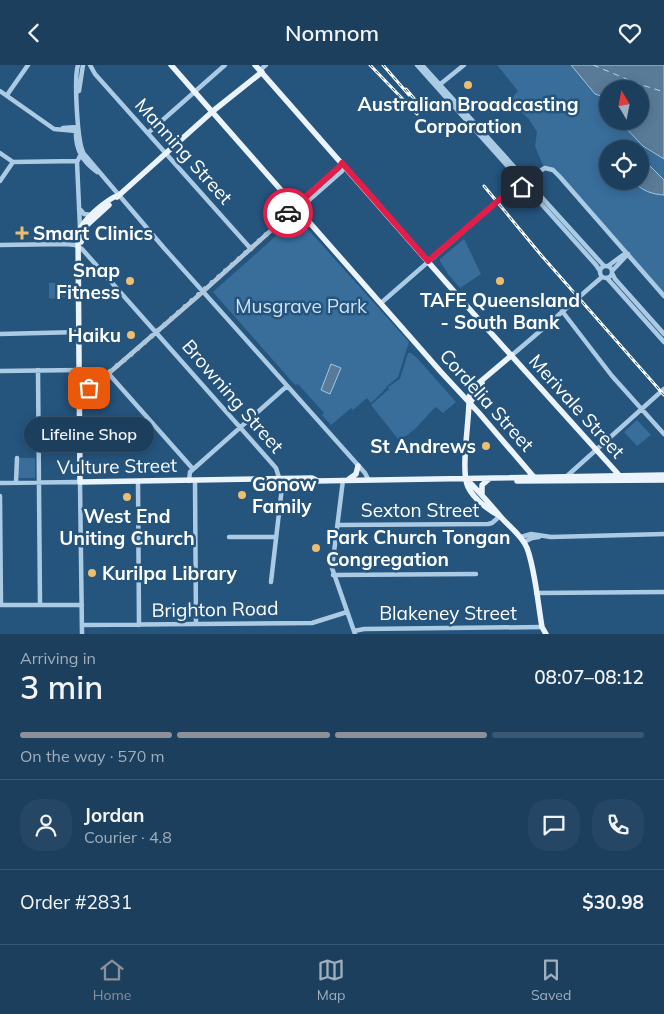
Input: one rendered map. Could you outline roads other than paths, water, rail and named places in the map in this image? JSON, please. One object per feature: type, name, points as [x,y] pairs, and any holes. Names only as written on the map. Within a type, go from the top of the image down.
[{"type":"main road","name":"Cordelia Street","points":[[171,65],[533,476],[544,481]]},
{"type":"main road","points":[[79,247],[86,226],[259,69]]},
{"type":"main road","name":"Merivale Street","points":[[259,69],[619,475]]},
{"type":"main road","points":[[80,482],[78,235],[80,227],[92,215],[113,197],[119,195]]},
{"type":"main road","points":[[500,516],[488,509],[468,487],[466,479],[470,403],[482,382],[512,355]]},
{"type":"main road","points":[[346,479],[356,474],[358,466]]},
{"type":"main road","points":[[520,477],[526,467]]},
{"type":"main road","name":"Vulture Street","points":[[80,482],[500,479],[533,476],[664,475]]},
{"type":"main road","points":[[466,479],[522,540],[529,557],[542,631],[546,634]]},
{"type":"main road","points":[[482,495],[482,486],[489,479]]},
{"type":"main road","name":"Vulture Street","points":[[500,479],[513,481],[664,480]]},
{"type":"street","points":[[6,95],[28,65]]},
{"type":"street","points":[[81,65],[76,80],[78,99],[76,146],[83,157],[119,195],[368,479]]},
{"type":"street","name":"Manning Street","points":[[81,65],[96,74]]},
{"type":"street","name":"Manning Street","points":[[90,65],[251,249]]},
{"type":"street","points":[[148,133],[225,65]]},
{"type":"street","points":[[259,69],[266,65]]},
{"type":"street","points":[[417,65],[439,86]]},
{"type":"street","points":[[422,65],[526,183],[596,265],[604,277],[664,342]]},
{"type":"street","points":[[439,86],[464,65]]},
{"type":"street","points":[[0,91],[56,129],[77,127]]},
{"type":"street","points":[[77,127],[83,157],[78,170]]},
{"type":"street","points":[[0,153],[13,162],[77,161],[83,157]]},
{"type":"street","points":[[77,161],[80,227]]},
{"type":"street","points":[[0,181],[13,162]]},
{"type":"street","points":[[80,387],[92,387],[251,249],[277,225],[280,219],[297,207],[343,165]]},
{"type":"street","points":[[381,303],[506,194],[518,190],[544,168],[549,168],[554,172],[664,296]]},
{"type":"street","points":[[526,183],[606,266],[611,268],[615,279],[664,334]]},
{"type":"street","points":[[78,204],[83,214],[92,215]]},
{"type":"street","points":[[0,245],[66,244],[79,247]]},
{"type":"street","name":"Browning Street","points":[[79,247],[106,274],[276,468],[281,480]]},
{"type":"street","points":[[600,271],[623,255],[628,254]]},
{"type":"street","points":[[512,355],[530,342],[562,311],[612,272],[628,254]]},
{"type":"street","points":[[562,311],[607,370],[664,435]]},
{"type":"street","points":[[0,334],[80,332]]},
{"type":"street","points":[[0,371],[80,369]]},
{"type":"street","points":[[38,370],[40,605]]},
{"type":"street","points":[[108,373],[193,469]]},
{"type":"street","points":[[196,624],[192,481],[190,472],[287,386]]},
{"type":"street","points":[[567,476],[664,389]]},
{"type":"street","points":[[16,482],[17,459]]},
{"type":"street","points":[[346,479],[332,563],[333,575],[354,632]]},
{"type":"street","points":[[271,582],[282,492],[281,480]]},
{"type":"street","points":[[138,481],[139,625]]},
{"type":"street","points":[[80,482],[82,634]]},
{"type":"street","name":"Vulture Street","points":[[0,483],[80,482]]},
{"type":"street","points":[[0,496],[0,605],[82,605]]},
{"type":"street","name":"Sexton Street","points":[[338,525],[487,524],[492,523],[500,516]]},
{"type":"street","points":[[522,540],[531,534],[545,536],[664,534]]},
{"type":"street","points":[[229,537],[276,537]]},
{"type":"street","points":[[333,575],[476,574]]},
{"type":"street","points":[[536,593],[664,592]]},
{"type":"street","name":"Brighton Road","points":[[82,625],[312,623],[347,612]]},
{"type":"street","name":"Blakeney Street","points":[[354,632],[364,629],[542,631]]},
{"type":"railway","points":[[370,65],[417,114]]},
{"type":"railway","points":[[383,65],[409,95]]},
{"type":"railway","points":[[406,89],[423,109]]},
{"type":"railway","points":[[484,186],[541,255],[664,395]]},
{"type":"place","name":"Australian Broadcasting Corporation","points":[[468,85]]},
{"type":"place","name":"Smart Clinics","points":[[22,233]]},
{"type":"place","name":"Snap Fitness","points":[[130,281]]},
{"type":"place","name":"TAFE Queensland - South Bank","points":[[500,281]]},
{"type":"place","name":"Haiku","points":[[131,335]]},
{"type":"place","name":"Lifeline Shop","points":[[89,388]]},
{"type":"place","name":"St Andrews","points":[[486,446]]},
{"type":"place","name":"Gonow Family","points":[[242,495]]},
{"type":"place","name":"West End Uniting Church","points":[[127,497]]},
{"type":"place","name":"Park Church Tongan Congregation","points":[[316,548]]},
{"type":"place","name":"Kurilpa Library","points":[[92,573]]},
{"type":"park label","name":"Musgrave Park","points":[[301,306]]}]
